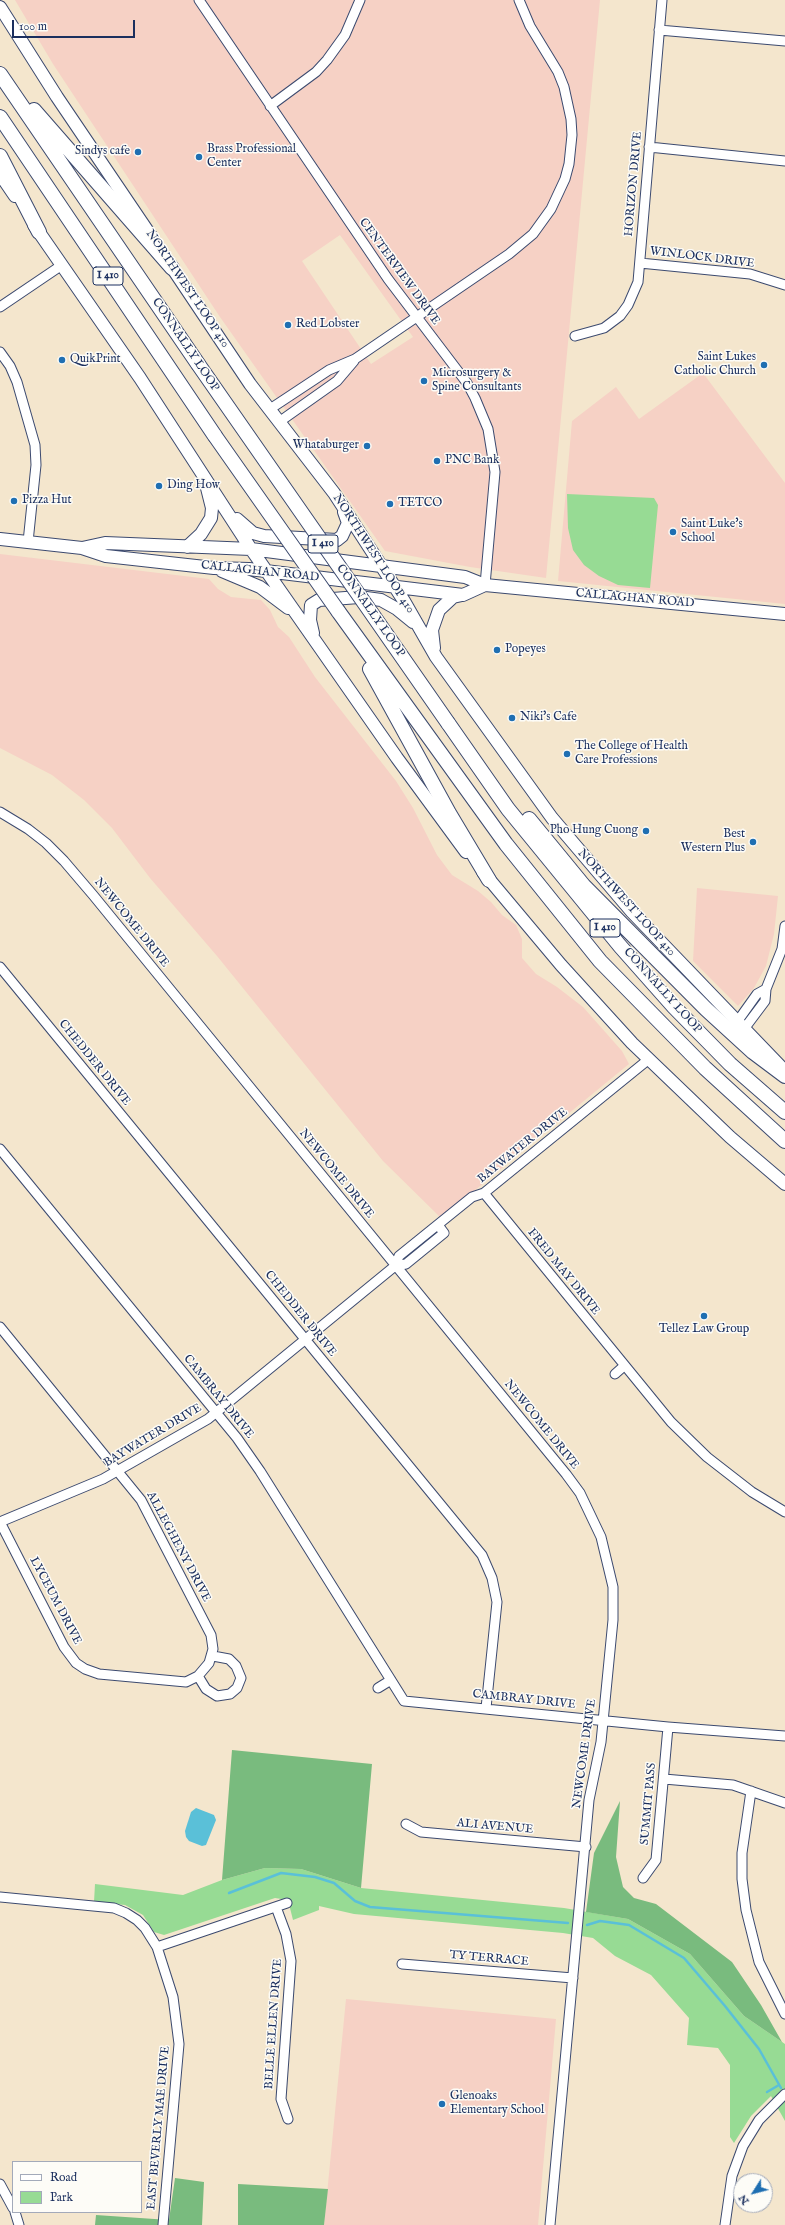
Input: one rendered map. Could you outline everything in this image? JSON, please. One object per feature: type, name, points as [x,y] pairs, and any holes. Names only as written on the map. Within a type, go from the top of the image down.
[{"type":"highway","points":[[0,70],[172,268]]},
{"type":"highway","name":"CONNALLY LOOP","points":[[0,74],[198,364],[508,809],[620,946],[674,1007],[730,1064],[785,1112]]},
{"type":"highway","name":"CONNALLY LOOP","points":[[0,117],[215,436],[338,611],[506,844],[600,961],[705,1068],[785,1141]]},
{"type":"highway","points":[[0,156],[39,232]]},
{"type":"highway","points":[[338,611],[414,749],[489,880]]},
{"type":"highway","points":[[448,723],[584,886],[706,1008],[753,1052],[785,1076]]},
{"type":"main road","name":"NORTHWEST LOOP 410","points":[[0,7],[57,97],[172,268],[279,422],[334,493],[383,568],[436,657],[490,734],[575,846],[632,912],[785,1070]]},
{"type":"main road","points":[[0,174],[140,378],[252,549],[430,805],[489,880],[561,965],[649,1059],[730,1137],[785,1184]]},
{"type":"main road","points":[[188,547],[201,534],[211,518],[212,508],[204,475]]},
{"type":"main road","points":[[227,511],[253,533],[264,536],[337,540],[342,536],[348,523],[334,493]]},
{"type":"main road","name":"CALLAGHAN ROAD","points":[[0,539],[82,548],[106,556],[214,568],[267,571],[395,588],[463,595],[485,585]]},
{"type":"main road","name":"CALLAGHAN ROAD","points":[[82,548],[105,543],[252,549],[465,578],[485,585],[785,614]]},
{"type":"main road","points":[[214,568],[260,587],[277,598],[300,619]]},
{"type":"main road","points":[[436,657],[432,640],[435,619],[445,603],[453,597],[463,595]]},
{"type":"main road","points":[[316,642],[310,612],[311,605],[314,601],[319,600],[359,597],[381,600],[397,609],[420,628]]},
{"type":"street","name":"CENTERVIEW DRIVE","points":[[199,0],[416,318],[467,383],[488,429],[495,472],[485,585]]},
{"type":"street","points":[[270,106],[316,72],[327,60],[345,35],[360,0]]},
{"type":"street","points":[[270,409],[329,370],[356,359],[522,245],[533,234],[551,209],[564,179],[571,151],[572,135],[568,103],[558,72],[530,26],[519,0]]},
{"type":"street","name":"HORIZON DRIVE","points":[[575,336],[604,328],[620,316],[634,293],[640,262],[662,0]]},
{"type":"street","points":[[659,30],[785,42]]},
{"type":"street","points":[[649,147],[785,161]]},
{"type":"street","name":"WINLOCK DRIVE","points":[[640,262],[750,274],[785,285]]},
{"type":"street","points":[[0,307],[62,265]]},
{"type":"street","points":[[0,352],[10,366],[17,382],[35,445],[36,465],[28,542]]},
{"type":"street","points":[[279,422],[337,381],[356,359]]},
{"type":"street","name":"NEWCOME DRIVE","points":[[0,812],[28,829],[64,861],[566,1474],[592,1516],[608,1560],[613,1587],[613,1620],[603,1720],[589,1800],[586,1847],[550,2225]]},
{"type":"street","points":[[741,1026],[765,1001],[766,989],[778,963],[785,926]]},
{"type":"street","name":"CHEDDER DRIVE","points":[[0,967],[477,1548],[488,1566],[497,1602],[486,1708]]},
{"type":"street","name":"BAYWATER DRIVE","points":[[395,1266],[399,1256],[472,1197],[484,1193],[649,1059]]},
{"type":"street","name":"CAMBRAY DRIVE","points":[[0,1148],[216,1412],[260,1471],[404,1702],[486,1708],[668,1728],[785,1736]]},
{"type":"street","name":"FRED MAY DRIVE","points":[[484,1193],[671,1422],[707,1457],[752,1492],[785,1512]]},
{"type":"street","name":"BAYWATER DRIVE","points":[[0,1522],[97,1482],[197,1426],[395,1266],[406,1264],[437,1239],[444,1233],[438,1225]]},
{"type":"street","points":[[430,1231],[437,1239]]},
{"type":"street","name":"ALLEGHENY DRIVE","points":[[0,1327],[141,1500],[211,1635],[211,1660]]},
{"type":"street","points":[[615,1374],[624,1366]]},
{"type":"street","name":"LYCEUM DRIVE","points":[[0,1522],[64,1647],[76,1664],[85,1669],[107,1675],[181,1682],[192,1680],[198,1676]]},
{"type":"street","points":[[229,1659],[236,1666],[241,1678],[237,1688],[230,1694],[217,1696],[206,1689],[198,1676],[211,1660],[229,1659]]},
{"type":"street","points":[[378,1688],[391,1680]]},
{"type":"street","name":"SUMMIT PASS","points":[[643,1878],[656,1860],[668,1728]]},
{"type":"street","points":[[664,1779],[733,1785],[772,1800],[785,1803]]},
{"type":"street","points":[[751,1791],[742,1853],[742,1879],[746,1910],[760,1962],[785,2014]]},
{"type":"street","name":"ALI AVENUE","points":[[406,1824],[421,1832],[586,1847]]},
{"type":"street","name":"EAST BEVERLY MAE DRIVE","points":[[0,1897],[114,1908],[126,1913],[145,1928],[157,1947],[173,1997],[179,2044],[163,2225]]},
{"type":"street","points":[[157,1947],[287,1904]]},
{"type":"street","name":"BELLE ELLEN DRIVE","points":[[276,1907],[286,1934],[291,1961],[281,2099],[288,2119]]},
{"type":"street","name":"TY TERRACE","points":[[402,1964],[573,1978]]},
{"type":"street","points":[[724,2225],[732,2176],[743,2146],[759,2120],[785,2094]]},
{"type":"street","points":[[0,2184],[12,2206]]},
{"type":"street","points":[[15,2213],[19,2225]]},
{"type":"shaded area","points":[[15,0],[600,0],[546,578],[470,567],[385,551],[220,317],[53,64]],"holes":[[[340,235],[413,337],[371,364],[302,261]]]},
{"type":"shaded area","name":"Saint Luke's School","points":[[703,373],[785,483],[785,604],[558,581],[572,421],[616,387],[639,419]]},
{"type":"shaded area","points":[[0,554],[209,579],[218,589],[231,597],[261,600],[270,610],[278,627],[289,637],[315,677],[396,781],[413,808],[437,855],[452,875],[478,891],[491,902],[502,915],[516,925],[522,939],[522,958],[536,974],[557,987],[583,1007],[622,1051],[629,1064],[441,1218],[383,1161],[217,956],[150,878],[112,828],[84,800],[52,775],[0,748]]},
{"type":"shaded area","points":[[697,888],[778,896],[774,934],[766,966],[754,988],[738,1006],[693,961]]},
{"type":"shaded area","name":"Glenoaks Elementary School","points":[[346,1999],[556,2019],[538,2225],[324,2225]]},
{"type":"green space","points":[[567,494],[654,498],[658,505],[650,588],[618,585],[599,576],[584,565],[573,550],[568,528]]},
{"type":"green space","points":[[232,1750],[372,1764],[361,1888],[301,1869],[265,1868],[222,1880]]},
{"type":"green space","points":[[620,1801],[616,1857],[623,1887],[634,1898],[656,1904],[732,1962],[761,2005],[782,2042],[744,2016],[690,1954],[628,1919],[586,1912],[594,1853]]},
{"type":"green space","points":[[265,1868],[301,1869],[361,1888],[564,1908],[628,1919],[690,1954],[744,2016],[785,2044],[785,2121],[771,2096],[751,2116],[734,2143],[730,2137],[730,2065],[718,2048],[687,2045],[689,2018],[651,1975],[615,1956],[593,1938],[563,1933],[354,1914],[319,1906],[319,1910],[293,1920],[288,1900],[275,1898],[164,1935],[154,1932],[143,1915],[125,1905],[94,1902],[95,1884],[183,1895],[222,1880]]},
{"type":"green space","points":[[175,2178],[204,2182],[202,2225],[95,2225],[96,2215],[169,2220]]},
{"type":"green space","points":[[238,2184],[328,2189],[324,2225],[238,2225]]},
{"type":"water","points":[[196,1808],[214,1815],[216,1820],[206,1845],[202,1846],[189,1841],[186,1837],[185,1831],[191,1812]]},
{"type":"waterway","points":[[229,1893],[281,1873],[315,1877],[334,1883],[355,1901],[370,1907],[568,1923]]},
{"type":"waterway","points":[[587,1925],[600,1921],[629,1925],[684,1958],[759,2049],[781,2088]]},
{"type":"waterway","points":[[767,2092],[779,2085]]},
{"type":"place","name":"Sindys cafe","points":[[138,152]]},
{"type":"place","name":"Brass Professional Center","points":[[199,157]]},
{"type":"place","name":"Red Lobster","points":[[288,325]]},
{"type":"place","name":"QuikPrint","points":[[62,360]]},
{"type":"place","name":"Saint Lukes Catholic Church","points":[[764,365]]},
{"type":"place","name":"Microsurgery & Spine Consultants","points":[[424,381]]},
{"type":"place","name":"Whataburger","points":[[367,446]]},
{"type":"place","name":"PNC Bank","points":[[437,461]]},
{"type":"place","name":"Ding How","points":[[159,486]]},
{"type":"place","name":"Pizza Hut","points":[[14,501]]},
{"type":"place","name":"TETCO","points":[[390,504]]},
{"type":"place","name":"Saint Luke's School","points":[[673,532]]},
{"type":"place","name":"Popeyes","points":[[497,650]]},
{"type":"place","name":"Niki's Cafe","points":[[512,718]]},
{"type":"place","name":"The College of Health Care Professions","points":[[567,754]]},
{"type":"place","name":"Pho Hung Cuong","points":[[646,831]]},
{"type":"place","name":"Best Western Plus","points":[[753,842]]},
{"type":"place","name":"Tellez Law Group","points":[[704,1316]]},
{"type":"place","name":"Glenoaks Elementary School","points":[[442,2104]]}]
